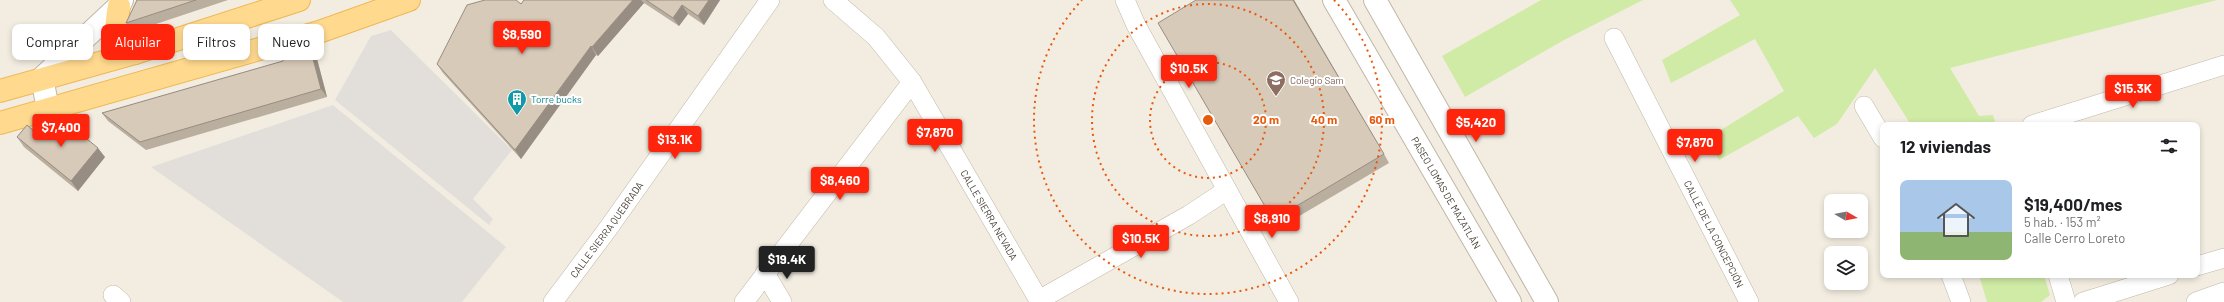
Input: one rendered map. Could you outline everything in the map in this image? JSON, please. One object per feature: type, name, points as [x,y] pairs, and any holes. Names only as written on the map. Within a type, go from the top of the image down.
[{"type":"main road","points":[[175,40],[299,0]]},
{"type":"main road","points":[[0,123],[319,32],[408,0]]},
{"type":"main road","points":[[116,24],[120,3]]},
{"type":"main road","points":[[0,91],[109,60]]},
{"type":"street","name":"CALLE SIERRA QUEBRADA","points":[[553,302],[607,230],[770,0]]},
{"type":"street","name":"CALLE SIERRA NEVADA","points":[[833,0],[876,37],[912,82],[1039,301]]},
{"type":"street","points":[[1124,0],[1136,25],[1289,302]]},
{"type":"street","name":"PASEO LOMAS DE MAZATLÁN","points":[[1334,0],[1510,302]]},
{"type":"street","points":[[1375,0],[1547,302]]},
{"type":"street","points":[[48,109],[42,78],[120,3]]},
{"type":"street","name":"CALLE DE LA CONCEPCIÓN","points":[[1614,38],[1749,302]]},
{"type":"street","points":[[2042,122],[2224,65]]},
{"type":"street","points":[[744,302],[912,82]]},
{"type":"street","points":[[1864,106],[1880,133]]},
{"type":"street","points":[[1039,301],[1189,215],[1227,190]]},
{"type":"street","points":[[2200,265],[2224,258]]},
{"type":"street","points":[[765,273],[782,302]]},
{"type":"street","points":[[1952,278],[1961,302]]},
{"type":"street","points":[[2059,278],[2066,302]]},
{"type":"street","points":[[2083,302],[2159,278]]},
{"type":"street","points":[[2196,302],[2224,292]]},
{"type":"green space","points":[[1541,0],[1643,0],[1564,40],[1465,97],[1442,56]]},
{"type":"green space","points":[[1730,0],[2217,0],[1950,68],[1979,116],[1993,115],[1995,122],[1909,122],[1875,68],[1837,124],[1814,138],[1798,116],[1719,160],[1708,138],[1784,91],[1755,39],[1671,83],[1662,60],[1740,15]]},
{"type":"green space","points":[[1980,278],[2045,278],[2050,295],[2041,302],[1987,302]]},
{"type":"shaded area","points":[[391,30],[512,150],[473,199],[493,219],[489,225],[335,100],[371,36]]},
{"type":"shaded area","points":[[333,105],[506,247],[462,302],[343,302],[151,167]]},
{"type":"building","points":[[137,0],[196,0],[126,23]]},
{"type":"building","name":"Torre bucks","points":[[485,0],[516,0],[521,4],[524,0],[633,0],[592,47],[591,46],[515,150],[437,64],[467,5]]},
{"type":"building","points":[[646,0],[709,0],[698,16],[682,5],[673,18]]},
{"type":"building","name":"Colegio Sam","points":[[1196,0],[1293,0],[1384,154],[1273,220],[1158,23]]},
{"type":"building","points":[[313,60],[321,89],[140,142],[102,113],[283,61]]},
{"type":"building","points":[[60,117],[98,148],[71,181],[17,137],[27,125],[43,139]]},
{"type":"place","name":"Colegio Sam","points":[[1276,97]]},
{"type":"place","name":"Torre bucks","points":[[517,116]]}]
